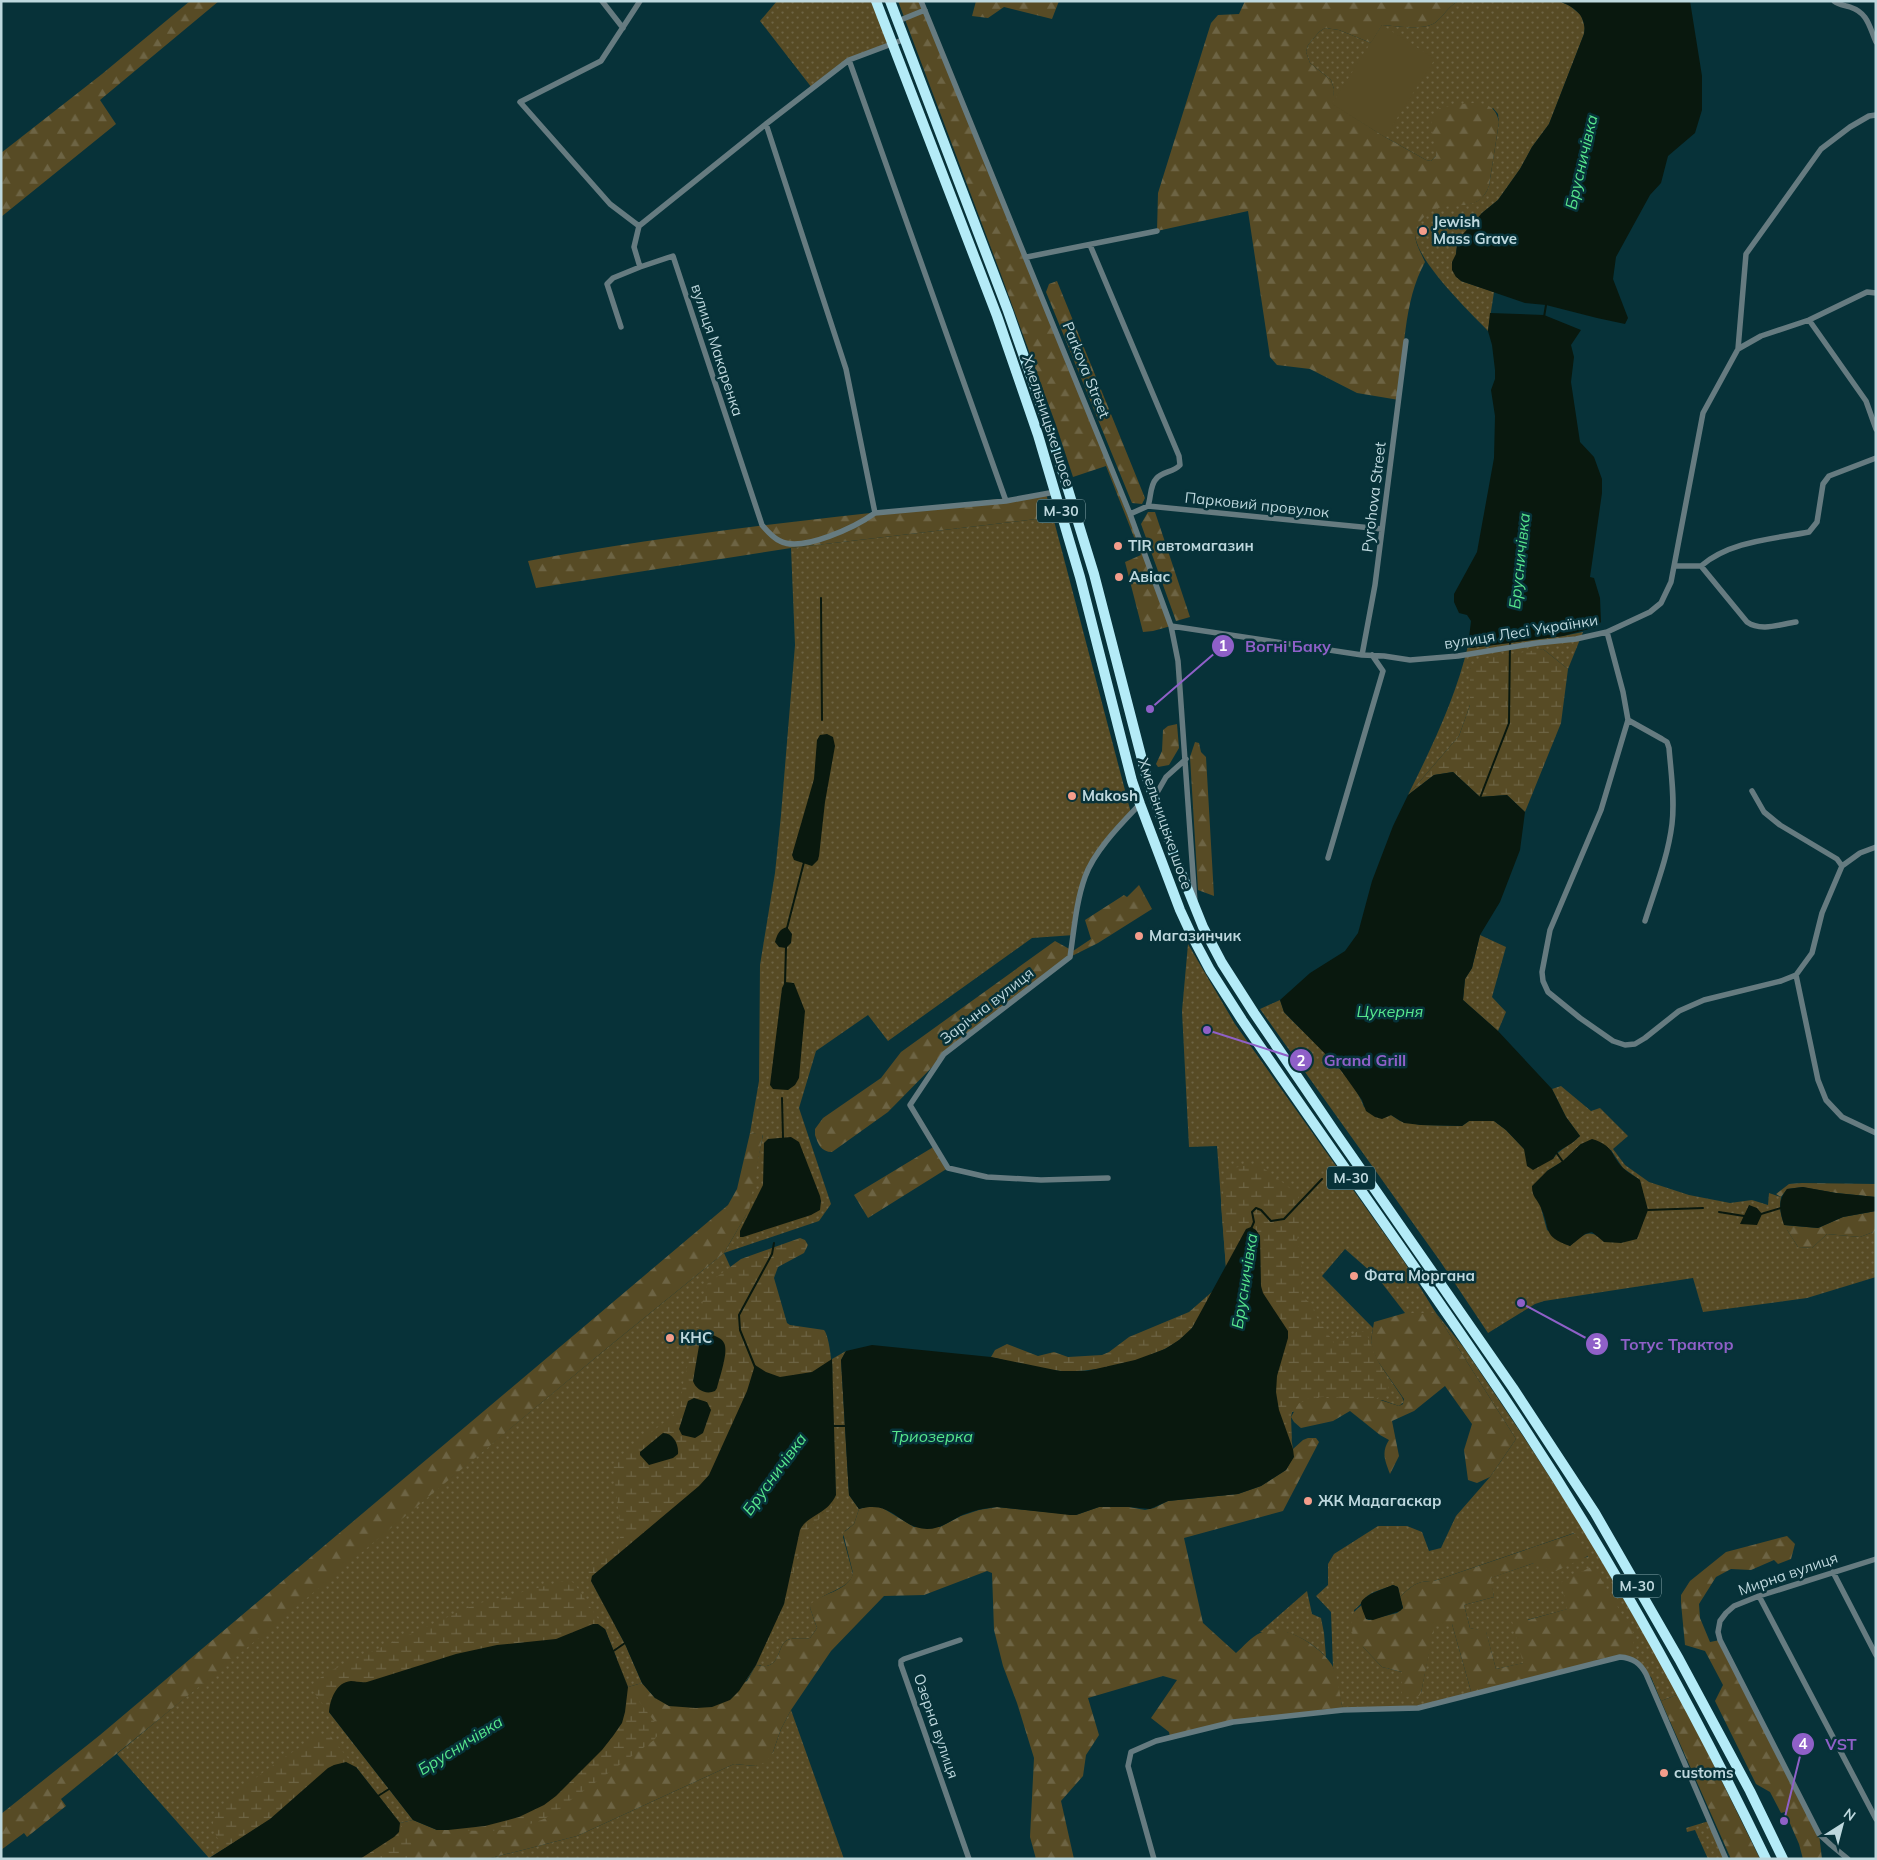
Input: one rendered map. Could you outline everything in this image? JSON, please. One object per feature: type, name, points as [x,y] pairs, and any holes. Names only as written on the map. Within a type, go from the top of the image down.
[{"type":"highway","name":"Хмельницьке шосе","points":[[876,1],[997,316],[1055,492],[1080,576],[1140,804],[1180,910],[1192,936],[1210,970],[1242,1020],[1503,1396],[1583,1521],[1667,1664],[1736,1796],[1766,1859]]},
{"type":"highway","name":"Хмельницьке шосе","points":[[890,1],[1008,311],[1050,431],[1094,574],[1154,799],[1195,910],[1222,963],[1254,1013],[1334,1132],[1513,1388],[1596,1513],[1679,1658],[1750,1791],[1783,1859]]},
{"type":"highway","points":[[1140,804],[1154,799]]},
{"type":"street","points":[[602,1],[623,28]]},
{"type":"street","points":[[640,1],[605,56],[596,64],[520,102],[607,200],[640,226]]},
{"type":"street","name":"Parkova Street","points":[[921,1],[1027,257],[1130,514],[1171,626],[1178,661],[1196,892],[1195,910]]},
{"type":"street","points":[[1834,1],[1839,5],[1859,10],[1866,17],[1876,42]]},
{"type":"street","points":[[898,21],[925,10]]},
{"type":"street","points":[[621,327],[607,284],[613,278],[640,267],[634,247],[640,226],[766,124],[849,60],[905,39]]},
{"type":"street","points":[[849,60],[1006,501]]},
{"type":"street","points":[[1738,349],[1746,254],[1821,149],[1850,128],[1869,116],[1876,114]]},
{"type":"street","points":[[766,124],[846,369],[875,513],[1006,501],[1055,492]]},
{"type":"street","points":[[1027,257],[1158,231]]},
{"type":"street","points":[[1090,245],[1179,456],[1180,465],[1176,470],[1155,479],[1148,506]]},
{"type":"street","name":"вулиця Макаренка","points":[[640,267],[673,256],[762,525],[772,536],[788,544],[824,540],[863,522],[875,513]]},
{"type":"street","points":[[1738,349],[1761,336],[1809,320],[1867,292],[1876,293]]},
{"type":"street","points":[[1809,320],[1866,401],[1876,429]]},
{"type":"street","name":"Pyrohova Street","points":[[1362,655],[1375,585],[1406,341]]},
{"type":"street","name":"вулиця Лесі Українки","points":[[1171,626],[1362,655],[1410,660],[1439,658],[1576,639],[1608,632],[1650,612],[1661,603],[1671,582],[1703,413],[1738,349]]},
{"type":"street","points":[[1675,566],[1701,566],[1710,558],[1728,548],[1809,532],[1817,522],[1823,484],[1829,476],[1876,458]]},
{"type":"street","name":"Парковий провулок","points":[[1130,514],[1148,506],[1382,529]]},
{"type":"street","points":[[1701,566],[1747,622],[1753,626],[1760,628],[1796,622]]},
{"type":"street","points":[[1608,632],[1628,720],[1602,810],[1550,930],[1542,972],[1543,982],[1548,992],[1580,1018],[1614,1041],[1625,1045],[1635,1044],[1679,1011],[1704,1000],[1781,981],[1796,975],[1812,953],[1822,913],[1842,866],[1860,854],[1876,847]]},
{"type":"street","points":[[1328,858],[1383,671],[1372,655]]},
{"type":"street","points":[[1628,720],[1667,742],[1670,748],[1672,826],[1662,868],[1645,921]]},
{"type":"street","points":[[1154,799],[1166,777],[1186,759]]},
{"type":"street","points":[[1752,791],[1764,812],[1780,825],[1837,859],[1842,866]]},
{"type":"street","name":"Зарічна вулиця","points":[[1108,1178],[1040,1180],[987,1176],[948,1168],[910,1105],[944,1054],[1070,957],[1080,896],[1089,868],[1096,855],[1140,804]]},
{"type":"street","points":[[1796,975],[1818,1080],[1826,1100],[1842,1117],[1876,1133]]},
{"type":"street","name":"Мирна вулиця","points":[[1848,1859],[1819,1834],[1720,1640],[1719,1626],[1726,1613],[1734,1606],[1759,1596],[1876,1559]]},
{"type":"street","points":[[1833,1572],[1876,1655]]},
{"type":"street","points":[[1759,1596],[1876,1819]]},
{"type":"street","name":"Озерна вулиця","points":[[960,1640],[904,1659],[901,1661],[901,1664],[969,1859]]},
{"type":"street","points":[[1154,1859],[1128,1766],[1132,1752],[1156,1740],[1233,1722],[1343,1710],[1418,1708],[1620,1657],[1638,1662],[1646,1674],[1726,1859]]},
{"type":"green space","points":[[190,1],[219,1],[100,100],[116,124],[1,217],[1,153],[102,74]]},
{"type":"green space","points":[[777,1],[872,1],[889,45],[849,60],[812,88],[760,21]]},
{"type":"green space","points":[[898,1],[921,1],[1027,257],[1171,626],[1143,632],[1125,562],[1141,555],[1106,466],[1073,477],[1000,272]]},
{"type":"green space","points":[[976,1],[1059,1],[1052,19],[1004,7],[988,18],[972,16]]},
{"type":"green space","points":[[1245,1],[1459,1],[1452,5],[1431,25],[1410,27],[1382,25],[1371,43],[1339,30],[1325,28],[1308,45],[1306,52],[1310,63],[1331,80],[1334,89],[1333,104],[1426,160],[1431,161],[1436,156],[1431,123],[1435,112],[1440,108],[1467,103],[1484,104],[1491,107],[1496,113],[1499,122],[1489,186],[1484,196],[1477,202],[1433,210],[1424,217],[1416,228],[1416,239],[1425,262],[1412,294],[1408,311],[1399,400],[1357,393],[1310,369],[1277,365],[1270,357],[1248,211],[1157,231],[1158,193],[1211,23],[1218,15],[1239,14]]},
{"type":"green space","points":[[1459,1],[1559,1],[1570,6],[1581,15],[1585,27],[1549,124],[1498,200],[1482,213],[1457,245],[1456,254],[1461,281],[1494,292],[1488,331],[1433,271],[1417,244],[1415,231],[1418,223],[1434,208],[1468,204],[1480,199],[1485,194],[1489,186],[1499,122],[1498,114],[1493,108],[1437,151],[1436,156],[1431,161],[1426,160],[1332,104],[1334,89],[1331,80],[1310,63],[1306,52],[1308,45],[1325,28],[1339,30],[1371,43],[1382,25],[1410,27],[1431,25],[1452,5]]},
{"type":"green space","points":[[1382,25],[1435,59],[1385,137],[1332,104]]},
{"type":"green space","points":[[1057,281],[1145,498],[1142,504],[1132,503],[1046,292],[1049,284]]},
{"type":"green space","points":[[1046,494],[1053,517],[791,548],[536,588],[528,561],[721,531]]},
{"type":"green space","points":[[1148,512],[1155,512],[1190,617],[1176,621],[1141,524]]},
{"type":"green space","points":[[1053,517],[1131,813],[1096,855],[1084,878],[1074,935],[1032,938],[888,1041],[868,1015],[816,1051],[799,1108],[831,1204],[819,1221],[724,1253],[746,1215],[763,1135],[750,1133],[759,1081],[760,965],[775,873],[795,645],[791,548]]},
{"type":"green space","points":[[1583,632],[1568,669],[1543,649],[1470,669],[1470,705],[1459,736],[1408,795],[1450,704],[1468,646],[1471,648]]},
{"type":"green space","points":[[1543,649],[1568,669],[1561,723],[1525,812],[1507,795],[1480,797],[1453,772],[1434,775],[1408,795],[1459,736],[1470,705],[1470,669],[1480,659]]},
{"type":"green space","points":[[1177,724],[1179,748],[1169,765],[1158,767],[1156,764],[1162,751],[1163,730],[1168,726]]},
{"type":"green space","points":[[1195,742],[1199,743],[1201,752],[1206,757],[1214,896],[1198,890],[1190,757]]},
{"type":"green space","points":[[1139,885],[1152,909],[1098,943],[1070,957],[945,1054],[888,1112],[832,1152],[825,1151],[820,1147],[815,1135],[815,1129],[823,1118],[881,1078],[901,1052],[1055,941],[1073,951],[1091,939],[1085,920],[1124,895],[1127,897]]},
{"type":"green space","points":[[1480,935],[1506,947],[1492,997],[1506,1012],[1498,1031],[1463,1000],[1465,979],[1472,968]]},
{"type":"green space","points":[[1188,944],[1235,1024],[1403,1260],[1436,1313],[1405,1313],[1378,1278],[1345,1249],[1322,1276],[1373,1328],[1371,1341],[1377,1360],[1404,1402],[1399,1406],[1382,1400],[1292,1412],[1292,1442],[1243,1237],[1226,1268],[1217,1146],[1189,1147],[1182,1011]]},
{"type":"green space","points":[[1280,1000],[1284,1012],[1340,1069],[1350,1082],[1364,1107],[1383,1118],[1391,1115],[1400,1121],[1421,1125],[1462,1126],[1469,1121],[1494,1121],[1506,1130],[1524,1149],[1553,1159],[1558,1152],[1580,1136],[1566,1117],[1552,1089],[1561,1086],[1591,1111],[1600,1108],[1628,1136],[1613,1149],[1625,1165],[1649,1182],[1689,1195],[1730,1203],[1752,1200],[1768,1205],[1769,1193],[1781,1197],[1780,1211],[1782,1217],[1798,1247],[1812,1248],[1827,1234],[1860,1237],[1876,1231],[1876,1277],[1807,1298],[1703,1312],[1693,1278],[1544,1301],[1535,1304],[1488,1333],[1440,1261],[1260,1009]],"holes":[[[1581,1144],[1611,1150],[1623,1168],[1640,1180],[1597,1236],[1586,1234],[1570,1246],[1547,1230],[1541,1208],[1547,1171],[1563,1161]]]},
{"type":"green space","points":[[750,1133],[763,1134],[749,1210],[724,1253],[61,1799],[66,1806],[27,1837],[24,1833],[1,1850],[1,1814],[100,1735],[728,1205],[737,1189]]},
{"type":"green space","points":[[935,1146],[948,1168],[868,1218],[854,1195]]},
{"type":"green space","points":[[1254,1164],[1262,1167],[1298,1194],[1300,1221],[1297,1241],[1301,1254],[1302,1297],[1313,1305],[1316,1316],[1334,1343],[1340,1343],[1358,1331],[1365,1332],[1389,1384],[1387,1394],[1377,1398],[1320,1397],[1307,1399],[1297,1405],[1290,1420],[1294,1457],[1226,1268],[1221,1205],[1226,1177],[1233,1168]]},
{"type":"green space","points":[[1789,1184],[1876,1184],[1876,1197],[1802,1187],[1787,1189],[1781,1197],[1776,1194]]},
{"type":"green space","points":[[1876,1211],[1876,1231],[1860,1237],[1827,1234],[1812,1248],[1798,1247],[1784,1225],[1818,1228],[1843,1217]]},
{"type":"green space","points":[[800,1238],[805,1240],[808,1245],[804,1253],[778,1267],[774,1278],[787,1323],[824,1330],[828,1340],[833,1381],[836,1460],[836,1495],[834,1503],[827,1514],[808,1529],[775,1627],[754,1669],[738,1692],[730,1699],[715,1706],[681,1708],[670,1706],[655,1698],[706,1692],[615,1626],[586,1572],[615,1546],[621,1534],[613,1465],[622,1455],[680,1410],[683,1384],[707,1284],[741,1259]]},
{"type":"green space","points":[[724,1253],[780,1377],[591,1581],[625,1644],[642,1683],[628,1687],[605,1629],[329,1712],[413,1820],[400,1823],[356,1767],[209,1858],[117,1754]]},
{"type":"green space","points":[[1213,1291],[1195,1324],[1181,1339],[1167,1348],[1132,1362],[1095,1369],[1062,1371],[991,1357],[995,1350],[1007,1344],[1038,1356],[1054,1352],[1068,1357],[1102,1355],[1129,1337],[1189,1312]]},
{"type":"green space","points":[[1405,1313],[1436,1313],[1516,1439],[1490,1477],[1477,1483],[1468,1480],[1464,1450],[1472,1424],[1445,1386],[1414,1411],[1392,1421],[1399,1456],[1390,1474],[1384,1453],[1389,1440],[1350,1411],[1333,1421],[1301,1428],[1291,1417],[1299,1403],[1314,1398],[1374,1398],[1399,1406],[1403,1404],[1404,1399],[1377,1360],[1371,1341],[1374,1322]]},
{"type":"green space","points":[[1436,1313],[1464,1348],[1579,1522],[1679,1694],[1661,1701],[1651,1677],[1646,1674],[1643,1667],[1620,1657],[1568,1609],[1527,1620],[1524,1663],[1496,1669],[1486,1632],[1470,1628],[1464,1605],[1494,1597],[1490,1578],[1534,1563],[1588,1557],[1574,1533],[1434,1581],[1419,1583],[1400,1597],[1398,1587],[1393,1585],[1368,1596],[1354,1610],[1363,1647],[1382,1667],[1402,1672],[1421,1693],[1434,1624],[1452,1624],[1472,1695],[1418,1708],[1343,1710],[1333,1667],[1331,1612],[1316,1596],[1328,1585],[1328,1564],[1334,1554],[1378,1526],[1407,1526],[1422,1532],[1429,1551],[1441,1548],[1456,1516],[1490,1477],[1516,1439]]},
{"type":"green space","points":[[846,1351],[841,1360],[849,1495],[859,1509],[854,1524],[845,1531],[843,1537],[853,1574],[847,1584],[821,1598],[810,1608],[817,1628],[810,1638],[786,1641],[774,1662],[764,1666],[756,1665],[784,1604],[800,1530],[836,1495],[832,1359]]},
{"type":"green space","points":[[1308,1438],[1316,1438],[1319,1442],[1283,1511],[1184,1538],[1203,1623],[1236,1653],[1253,1637],[1269,1630],[1289,1633],[1310,1643],[1319,1650],[1334,1669],[1343,1710],[1233,1722],[1170,1737],[1169,1732],[1151,1718],[1177,1680],[1163,1676],[1088,1698],[1099,1735],[1086,1755],[1083,1776],[1061,1801],[1074,1859],[1036,1859],[1030,1837],[1034,1758],[1003,1666],[994,1630],[992,1573],[987,1571],[924,1595],[884,1596],[831,1651],[791,1710],[781,1729],[773,1752],[766,1762],[756,1766],[734,1764],[577,1836],[487,1859],[360,1859],[401,1827],[400,1823],[413,1820],[437,1830],[448,1830],[628,1687],[642,1683],[655,1698],[670,1706],[696,1708],[747,1681],[756,1665],[770,1665],[774,1662],[786,1641],[810,1638],[817,1628],[810,1608],[812,1603],[842,1587],[851,1579],[853,1573],[843,1533],[854,1524],[859,1509],[868,1506],[881,1507],[914,1527],[940,1527],[961,1516],[997,1507],[1076,1515],[1099,1507],[1129,1507],[1145,1510],[1168,1501],[1238,1494],[1261,1486],[1286,1470],[1293,1457],[1293,1449]]},
{"type":"green space","points":[[1575,1533],[1588,1556],[1554,1572],[1534,1563],[1491,1578],[1494,1597],[1464,1605],[1470,1628],[1486,1631],[1496,1669],[1523,1663],[1512,1621],[1523,1618],[1528,1620],[1567,1609],[1561,1582],[1593,1566],[1634,1634],[1634,1642],[1631,1648],[1620,1657],[1472,1695],[1452,1624],[1435,1624],[1421,1693],[1419,1696],[1402,1697],[1402,1672],[1382,1667],[1363,1647],[1354,1641],[1351,1621],[1354,1613],[1362,1605],[1366,1619],[1369,1620],[1397,1613],[1403,1608],[1400,1597],[1415,1584],[1434,1581]]},
{"type":"green space","points":[[1787,1536],[1795,1544],[1791,1559],[1778,1564],[1774,1560],[1751,1570],[1731,1569],[1716,1577],[1699,1604],[1700,1618],[1710,1642],[1720,1640],[1819,1834],[1822,1859],[1803,1859],[1799,1844],[1785,1812],[1781,1813],[1770,1792],[1756,1784],[1715,1701],[1723,1685],[1705,1651],[1685,1645],[1681,1595],[1690,1581],[1726,1552]]},
{"type":"green space","points":[[568,1580],[574,1583],[605,1629],[598,1624],[593,1624],[556,1639],[367,1682],[352,1681],[330,1700],[329,1712],[312,1690],[314,1682],[332,1670],[476,1604]]},
{"type":"green space","points":[[1307,1591],[1312,1614],[1321,1618],[1326,1657],[1310,1644],[1290,1633],[1277,1631],[1260,1632]]},
{"type":"green space","points":[[617,1658],[628,1687],[657,1725],[658,1735],[654,1740],[546,1818],[509,1829],[486,1831],[448,1830],[523,1811]]},
{"type":"green space","points":[[1679,1694],[1760,1859],[1731,1859],[1661,1701]]},
{"type":"green space","points":[[791,1710],[844,1859],[487,1859],[577,1836],[734,1764],[756,1766],[773,1752],[781,1729]]},
{"type":"green space","points":[[326,1734],[331,1737],[400,1823],[414,1849],[411,1855],[406,1859],[323,1859],[270,1819],[223,1849],[215,1834],[213,1824],[217,1814],[227,1802],[276,1763],[318,1735]]},
{"type":"green space","points":[[1709,1821],[1726,1859],[1708,1859],[1695,1830],[1687,1832],[1686,1828]]},
{"type":"water","points":[[1559,1],[1690,1],[1702,76],[1702,110],[1695,133],[1668,156],[1661,183],[1650,195],[1616,257],[1613,279],[1628,318],[1625,324],[1546,305],[1525,303],[1461,281],[1452,270],[1452,262],[1456,254],[1457,245],[1463,234],[1482,213],[1498,200],[1549,124],[1584,34],[1584,22],[1579,13]]},
{"type":"water","points":[[1490,313],[1544,315],[1581,330],[1571,345],[1574,357],[1571,382],[1580,442],[1594,457],[1602,479],[1602,493],[1590,577],[1594,578],[1600,598],[1601,622],[1596,627],[1563,636],[1471,648],[1468,646],[1471,621],[1467,615],[1459,613],[1454,602],[1454,594],[1477,552],[1494,458],[1495,416],[1491,390],[1495,379],[1495,370],[1488,331]]},
{"type":"water","points":[[827,734],[833,737],[835,746],[825,802],[819,856],[812,866],[794,860],[792,855],[814,779],[817,740],[820,735]]},
{"type":"water","name":"Цукерня","points":[[1453,772],[1480,797],[1507,795],[1525,812],[1520,850],[1500,902],[1480,935],[1472,968],[1465,979],[1463,1000],[1498,1031],[1552,1089],[1566,1117],[1580,1136],[1557,1152],[1553,1159],[1533,1170],[1527,1166],[1524,1149],[1506,1130],[1494,1121],[1469,1121],[1462,1126],[1421,1125],[1404,1123],[1391,1115],[1382,1119],[1366,1111],[1362,1100],[1340,1069],[1284,1012],[1280,1000],[1310,973],[1345,951],[1358,933],[1372,881],[1393,826],[1408,795],[1434,775]]},
{"type":"water","points":[[787,927],[792,934],[791,943],[786,948],[779,947],[775,942],[777,937],[780,931]]},
{"type":"water","points":[[785,982],[794,983],[805,1011],[799,1078],[795,1085],[788,1090],[773,1089],[770,1085],[782,988]]},
{"type":"water","points":[[791,1137],[799,1142],[820,1196],[820,1210],[811,1215],[740,1237],[740,1231],[763,1185],[764,1143],[768,1139]]},
{"type":"water","points":[[1592,1139],[1605,1145],[1623,1168],[1640,1180],[1648,1210],[1637,1239],[1621,1243],[1604,1242],[1592,1232],[1585,1234],[1570,1246],[1555,1239],[1549,1232],[1532,1186],[1547,1171],[1563,1161],[1581,1144]]},
{"type":"water","points":[[1803,1187],[1876,1197],[1876,1211],[1843,1217],[1818,1228],[1784,1225],[1780,1206],[1784,1194],[1787,1189]]},
{"type":"water","points":[[1749,1205],[1757,1208],[1762,1214],[1757,1225],[1740,1224]]},
{"type":"water","name":"Триозерка","points":[[1251,1227],[1260,1236],[1261,1286],[1263,1293],[1288,1331],[1288,1338],[1277,1376],[1276,1392],[1279,1410],[1293,1449],[1294,1457],[1286,1470],[1261,1486],[1238,1494],[1168,1501],[1150,1509],[1099,1507],[1076,1515],[1070,1515],[997,1507],[982,1509],[960,1516],[932,1529],[909,1524],[880,1508],[859,1509],[849,1495],[841,1360],[846,1351],[872,1345],[991,1357],[1060,1371],[1087,1371],[1135,1360],[1165,1349],[1192,1328],[1246,1229]]},
{"type":"water","points":[[710,1334],[723,1341],[725,1352],[717,1388],[712,1392],[705,1392],[699,1389],[693,1381],[700,1340]]},
{"type":"water","points":[[832,1359],[836,1495],[828,1507],[807,1521],[800,1530],[784,1604],[756,1665],[739,1691],[730,1700],[712,1707],[669,1706],[655,1698],[642,1683],[625,1644],[591,1581],[592,1576],[699,1486],[709,1475],[747,1391],[755,1365],[766,1372],[780,1377],[812,1372]]},
{"type":"water","points":[[694,1398],[707,1402],[711,1410],[703,1433],[695,1438],[682,1435],[679,1429],[688,1401]]},
{"type":"water","points":[[663,1433],[667,1433],[675,1440],[678,1454],[673,1458],[649,1465],[640,1455],[640,1452]]},
{"type":"water","points":[[1393,1585],[1398,1587],[1403,1608],[1400,1611],[1373,1620],[1366,1619],[1361,1605],[1363,1600]]},
{"type":"water","points":[[593,1624],[598,1624],[605,1629],[628,1687],[622,1723],[602,1750],[556,1796],[544,1805],[519,1817],[485,1826],[448,1830],[437,1830],[413,1820],[329,1712],[335,1692],[346,1682],[367,1682],[456,1654],[497,1645],[556,1639]]},
{"type":"water","points":[[346,1762],[356,1767],[400,1823],[399,1832],[394,1837],[360,1859],[208,1859],[270,1819],[328,1768]]},
{"type":"waterway","name":"Брусничівка","points":[[1544,317],[1546,305]]},
{"type":"waterway","points":[[821,598],[822,720]]},
{"type":"waterway","name":"Брусничівка","points":[[1480,798],[1509,723],[1510,640]]},
{"type":"waterway","points":[[787,928],[804,862]]},
{"type":"waterway","points":[[785,983],[786,947]]},
{"type":"waterway","points":[[782,1098],[783,1138]]},
{"type":"waterway","points":[[1556,1152],[1563,1162]]},
{"type":"waterway","name":"Брусничівка","points":[[1251,1229],[1254,1222],[1252,1212],[1256,1208],[1261,1210],[1271,1221],[1284,1219],[1322,1179]]},
{"type":"waterway","points":[[1648,1210],[1703,1208]]},
{"type":"waterway","points":[[1761,1214],[1781,1208]]},
{"type":"waterway","points":[[1719,1212],[1744,1216]]},
{"type":"waterway","points":[[755,1367],[740,1330],[739,1315],[772,1254],[774,1243]]},
{"type":"waterway","name":"Брусничівка","points":[[834,1426],[847,1426]]},
{"type":"waterway","name":"Брусничівка","points":[[612,1652],[625,1643]]},
{"type":"waterway","name":"Брусничівка","points":[[378,1796],[389,1789]]},
{"type":"place","name":"Jewish Mass Grave","points":[[1423,231]]},
{"type":"place","name":"TIR автомагазин","points":[[1118,546]]},
{"type":"place","name":"Авіас","points":[[1119,577]]},
{"type":"place","name":"Вогні Баку","points":[[1150,709]]},
{"type":"place","name":"Makosh","points":[[1072,796]]},
{"type":"place","name":"Магазинчик","points":[[1139,936]]},
{"type":"place","name":"Grand Grill","points":[[1207,1030]]},
{"type":"place","name":"Фата Моргана","points":[[1354,1276]]},
{"type":"place","name":"Тотус Трактор","points":[[1521,1303]]},
{"type":"place","name":"КНС","points":[[670,1338]]},
{"type":"place","name":"ЖК Мадагаскар","points":[[1308,1501]]},
{"type":"place","name":"customs","points":[[1664,1773]]},
{"type":"place","name":"VST","points":[[1784,1821]]}]
